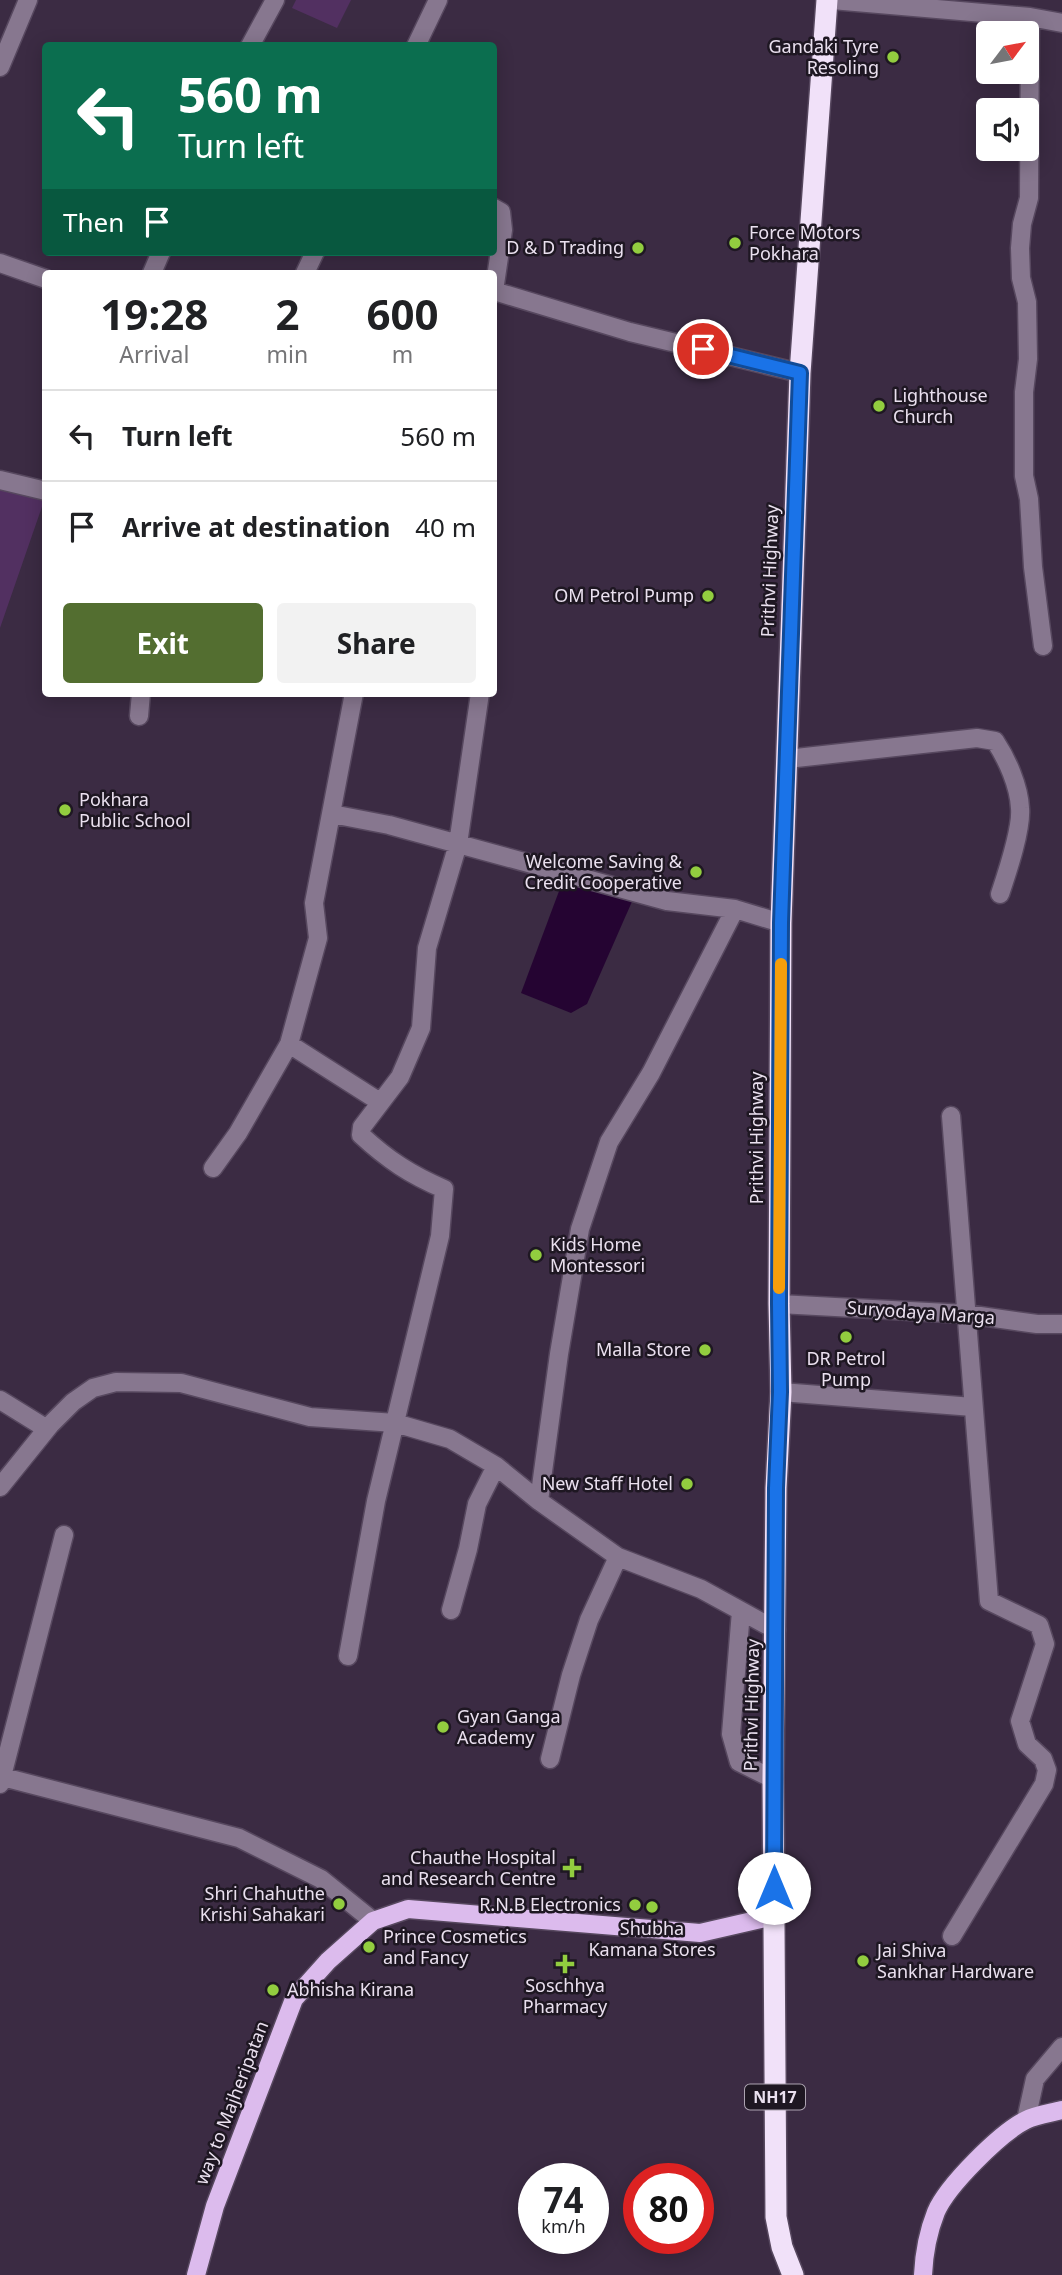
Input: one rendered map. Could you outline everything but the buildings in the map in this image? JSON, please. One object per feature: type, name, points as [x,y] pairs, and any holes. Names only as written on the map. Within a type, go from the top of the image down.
[{"type":"highway","name":"Prithvi Highway","points":[[793,2275],[782,2247],[776,2217],[773,1779],[776,1488],[780,1392],[781,923],[800,373],[829,0]]},
{"type":"main road","name":"way to Majheripatan","points":[[196,2275],[215,2206],[294,1999],[328,1961],[373,1921],[408,1909],[700,1933],[774,1916]]},
{"type":"main road","points":[[923,2275],[931,2228],[937,2210],[946,2196],[980,2158],[1026,2120],[1062,2110]]},
{"type":"street","points":[[0,67],[28,0]]},
{"type":"street","points":[[252,42],[275,0]]},
{"type":"street","points":[[418,42],[438,0]]},
{"type":"street","points":[[829,0],[1030,17],[1062,23]]},
{"type":"street","points":[[1030,17],[1028,198],[1020,248],[1021,278],[1027,302],[1024,476],[1029,499],[1033,567],[1043,646]]},
{"type":"street","points":[[497,210],[501,212],[503,230],[497,271]]},
{"type":"street","points":[[1,266],[42,278]]},
{"type":"street","points":[[497,292],[630,332],[800,373]]},
{"type":"street","points":[[0,480],[42,490]]},
{"type":"street","points":[[139,716],[141,697]]},
{"type":"street","points":[[213,1168],[238,1133],[289,1045],[318,938],[314,903],[353,697]]},
{"type":"street","points":[[348,1656],[376,1501],[440,1236],[444,1189],[412,1175],[380,1153],[361,1135],[362,1127],[400,1077],[421,1028],[427,948],[458,844],[479,697]]},
{"type":"street","points":[[787,759],[977,738],[995,741],[1008,759],[1020,809],[1013,850],[1000,894]]},
{"type":"street","points":[[332,814],[389,825],[667,901],[736,909],[781,923]]},
{"type":"street","points":[[539,1501],[559,1354],[580,1229],[609,1142],[652,1073],[736,909]]},
{"type":"street","points":[[289,1045],[380,1102]]},
{"type":"street","points":[[951,1115],[989,1601],[1039,1625],[1045,1644],[1020,1721],[1027,1744],[1043,1759],[1047,1770],[1044,1784],[952,1936]]},
{"type":"street","name":"Suryodaya Marga","points":[[779,1304],[966,1314],[1037,1324],[1062,1324]]},
{"type":"street","points":[[0,1487],[47,1429],[73,1402],[93,1388],[116,1382],[181,1383],[310,1417],[395,1423],[450,1439],[496,1466],[539,1501],[618,1557],[701,1589],[776,1630]]},
{"type":"street","points":[[780,1392],[973,1407]]},
{"type":"street","points":[[0,1401],[47,1429]]},
{"type":"street","points":[[451,1610],[477,1504],[496,1466]]},
{"type":"street","points":[[64,1535],[2,1781],[239,1838],[321,1879],[373,1921]]},
{"type":"street","points":[[550,1759],[589,1620],[618,1557]]},
{"type":"street","points":[[741,1611],[732,1734],[739,1762],[773,1779]]},
{"type":"street","points":[[1026,2120],[1035,2079],[1062,2047]]},
{"type":"shaded area","points":[[296,0],[351,0],[337,28],[292,8]]},
{"type":"shaded area","points":[[0,490],[42,497],[42,507],[0,628]]},
{"type":"shaded area","points":[[565,875],[634,897],[587,1004],[571,1013],[521,993]]},
{"type":"slow traffic","points":[[779,1288],[781,964]]},
{"type":"place","name":"Gandaki Tyre Resoling","points":[[893,57]]},
{"type":"place","name":"Force Motors Pokhara","points":[[735,243]]},
{"type":"place","name":"D & D Trading","points":[[638,248]]},
{"type":"place","name":"Lighthouse Church","points":[[879,406]]},
{"type":"place","name":"OM Petrol Pump","points":[[708,596]]},
{"type":"place","name":"Pokhara Public School","points":[[65,810]]},
{"type":"place","name":"Welcome Saving & Credit Cooperative","points":[[696,872]]},
{"type":"place","name":"Kids Home Montessori","points":[[536,1255]]},
{"type":"place","name":"DR Petrol Pump","points":[[846,1337]]},
{"type":"place","name":"Malla Store","points":[[705,1350]]},
{"type":"place","name":"New Staff Hotel","points":[[687,1484]]},
{"type":"place","name":"Gyan Ganga Academy","points":[[443,1727]]},
{"type":"place","name":"Chauthe Hospital and Research Centre","points":[[572,1868]]},
{"type":"place","name":"Shri Chahuthe Krishi Sahakari","points":[[339,1904]]},
{"type":"place","name":"R.N.B Electronics","points":[[635,1905]]},
{"type":"place","name":"Shubha Kamana Stores","points":[[652,1907]]},
{"type":"place","name":"Prince Cosmetics and Fancy","points":[[369,1947]]},
{"type":"place","name":"Jai Shiva Sankhar Hardware","points":[[863,1961]]},
{"type":"place","name":"Soschhya Pharmacy","points":[[565,1964]]},
{"type":"place","name":"Abhisha Kirana","points":[[273,1990]]},
{"type":"route","points":[[703,349],[800,373],[781,923],[780,1392],[776,1488],[774,1888]]}]
